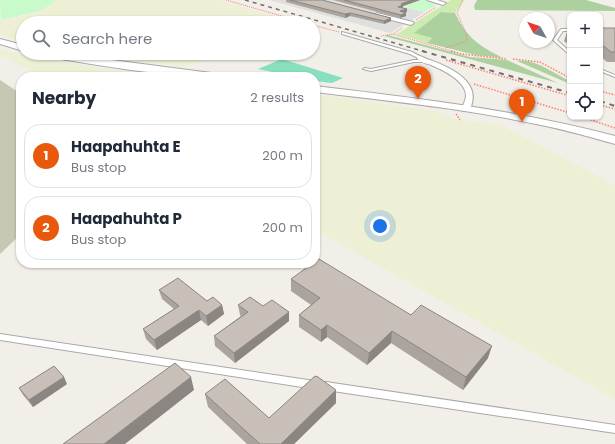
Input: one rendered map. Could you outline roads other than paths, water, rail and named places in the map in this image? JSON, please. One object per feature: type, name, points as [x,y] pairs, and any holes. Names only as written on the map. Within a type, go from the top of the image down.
[{"type":"street","points":[[430,0],[443,3]]},
{"type":"street","points":[[371,13],[411,23]]},
{"type":"street","points":[[0,41],[16,46]]},
{"type":"street","points":[[83,60],[176,72]]},
{"type":"street","points":[[422,60],[433,64],[465,84],[470,97],[466,109]]},
{"type":"street","points":[[320,90],[466,109],[552,123],[615,140]]},
{"type":"lane","points":[[567,30],[562,30],[555,40],[567,51]]},
{"type":"lane","points":[[343,34],[411,53],[422,60]]},
{"type":"lane","points":[[365,69],[371,70],[422,60]]},
{"type":"lane","points":[[603,71],[615,76]]},
{"type":"lane","points":[[0,337],[615,430]]},
{"type":"railway","points":[[245,0],[301,16]]},
{"type":"railway","points":[[320,22],[426,52]]},
{"type":"railway","points":[[422,51],[567,92]]},
{"type":"railway","points":[[603,102],[615,106]]},
{"type":"place","name":"Haapahuhta P","points":[[418,99]]},
{"type":"place","name":"Haapahuhta E","points":[[522,122]]}]
